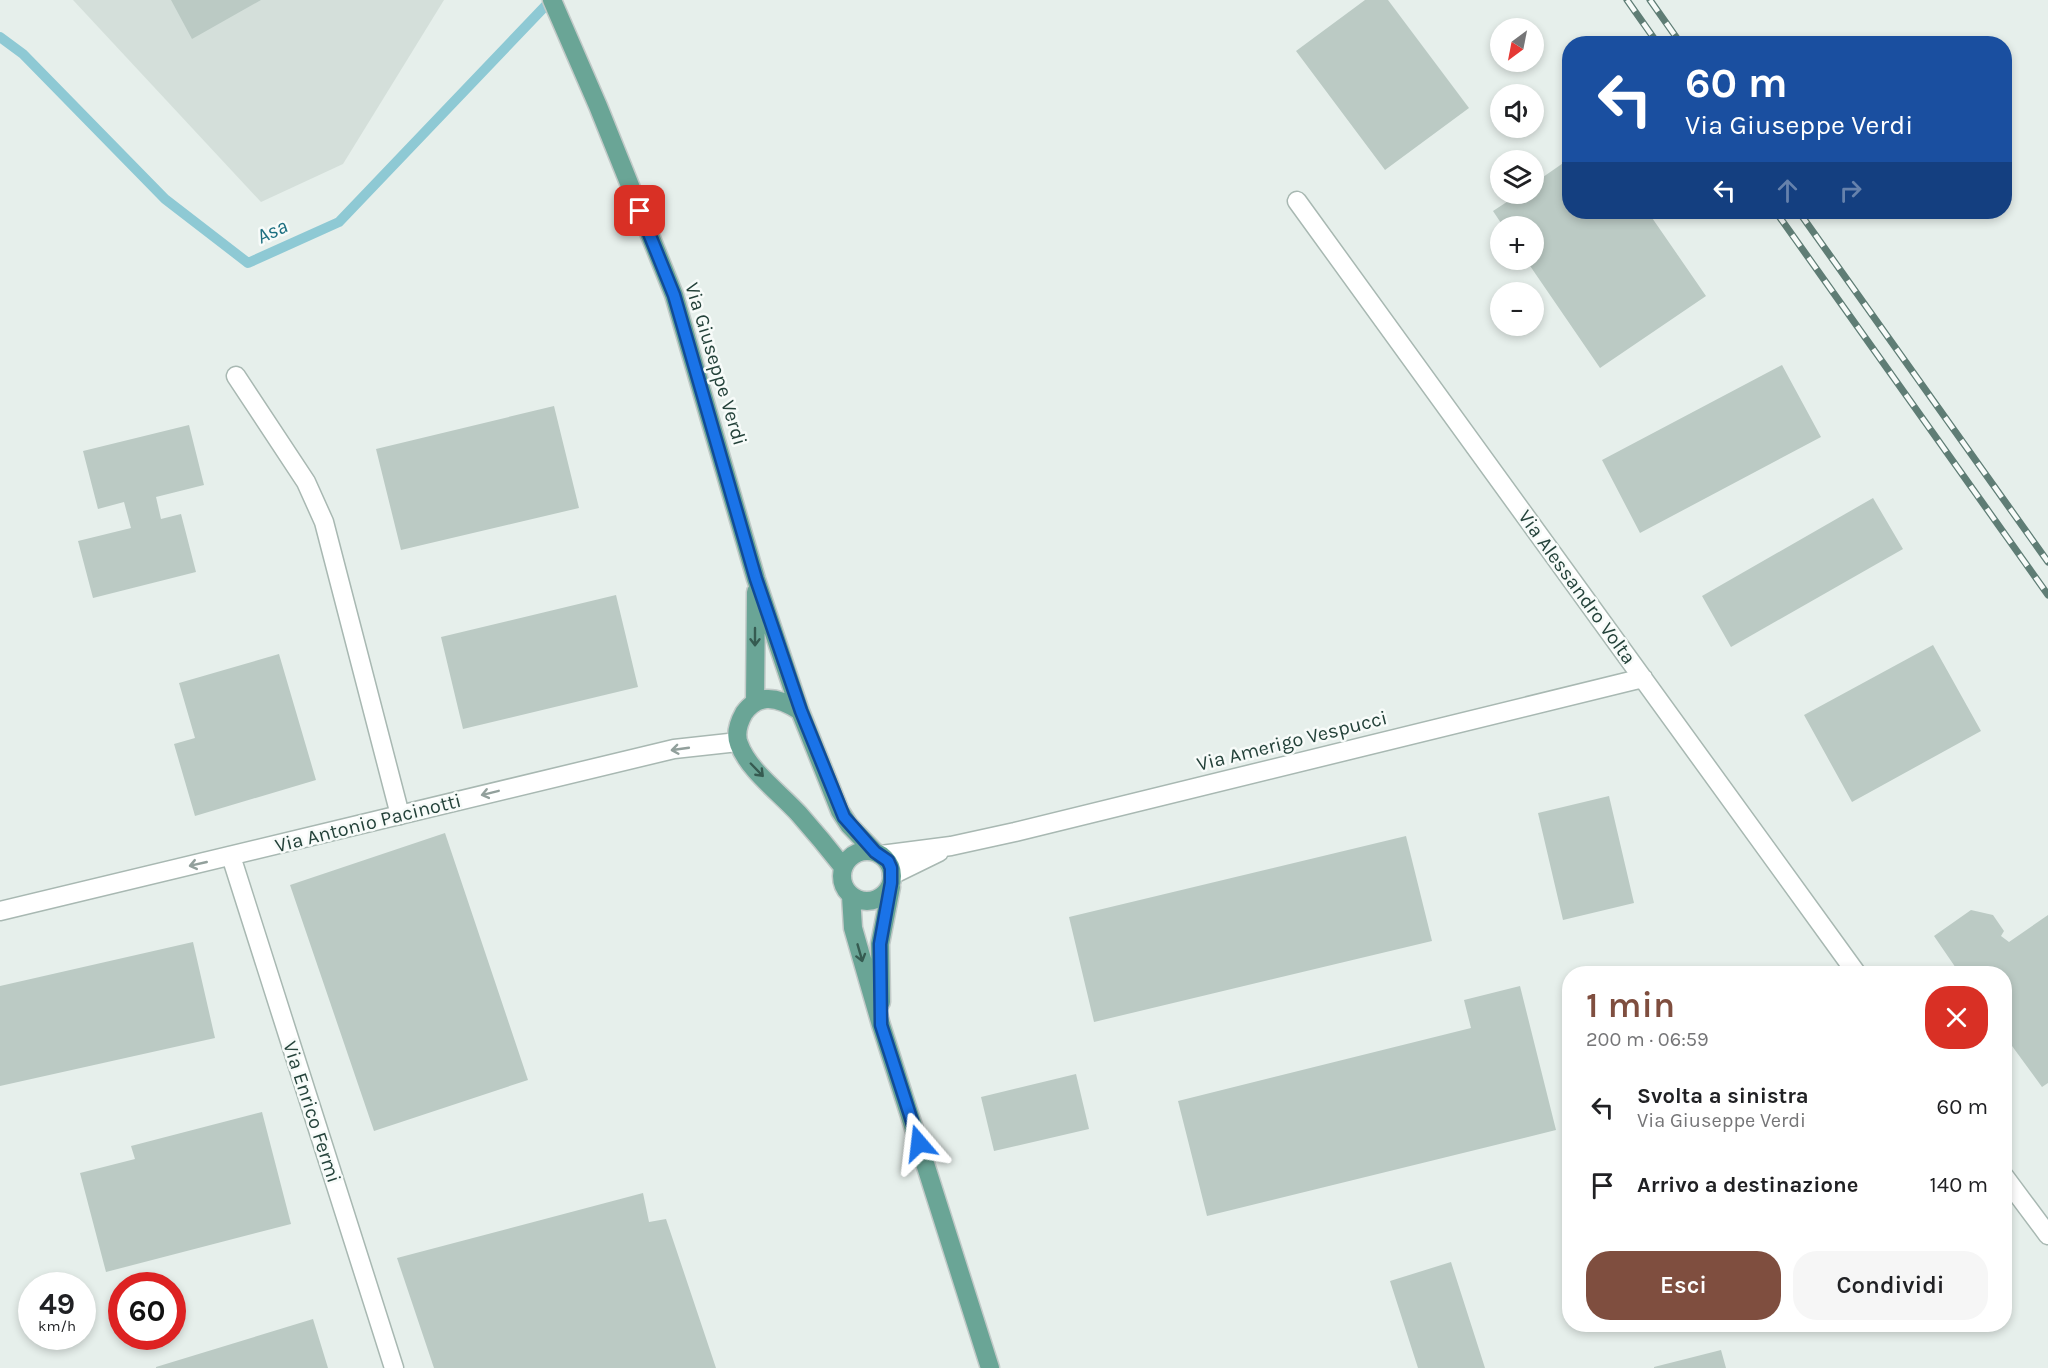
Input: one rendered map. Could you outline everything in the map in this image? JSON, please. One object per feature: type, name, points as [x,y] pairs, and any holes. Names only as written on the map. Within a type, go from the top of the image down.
[{"type":"main road","name":"Via Giuseppe Verdi","points":[[552,0],[598,106],[674,295],[756,579],[801,711],[840,811],[849,825],[878,854]]},
{"type":"main road","name":"Via Giuseppe Verdi","points":[[755,702],[756,579]]},
{"type":"main road","points":[[801,711],[773,700],[765,699],[755,702],[742,716],[738,728],[738,742],[752,767],[799,814],[843,867]]},
{"type":"main road","points":[[881,1025],[880,944],[892,879],[888,861],[868,850],[850,857],[843,867],[842,883],[850,896],[853,928],[881,1025],[990,1368]]},
{"type":"main road","points":[[850,896],[866,902],[874,901],[882,897],[892,879]]},
{"type":"street","name":"Via Alessandro Volta","points":[[1297,201],[1851,966]]},
{"type":"street","points":[[236,375],[306,482],[324,522],[400,815]]},
{"type":"street","name":"Via Amerigo Vespucci","points":[[878,854],[951,846],[1015,832],[1642,678]]},
{"type":"street","name":"Via Antonio Pacinotti","points":[[0,911],[674,749],[738,742]]},
{"type":"street","name":"Via Amerigo Vespucci","points":[[892,879],[951,846]]},
{"type":"street","name":"Via Enrico Fermi","points":[[231,856],[394,1368]]},
{"type":"street","points":[[2012,1187],[2048,1235]]},
{"type":"shaded area","points":[[73,0],[444,0],[343,164],[261,202]]},
{"type":"building","points":[[171,0],[261,0],[192,39]]},
{"type":"building","points":[[1365,0],[1388,0],[1469,108],[1385,170],[1296,51]]},
{"type":"building","points":[[1562,164],[1562,219],[1653,219],[1706,296],[1600,368],[1544,286],[1544,282],[1541,282],[1533,270],[1544,270],[1544,216],[1496,216],[1493,211],[1504,204],[1544,204],[1544,176]]},
{"type":"building","points":[[1782,365],[1821,437],[1640,533],[1602,460]]},
{"type":"building","points":[[554,406],[579,508],[401,550],[376,449]]},
{"type":"building","points":[[189,425],[204,485],[156,497],[161,519],[181,514],[196,572],[93,598],[78,541],[131,528],[124,502],[98,509],[83,451]]},
{"type":"building","points":[[1873,498],[1903,549],[1731,647],[1702,596]]},
{"type":"building","points":[[616,595],[638,687],[463,729],[441,637]]},
{"type":"building","points":[[1933,645],[1981,731],[1852,802],[1804,715]]},
{"type":"building","points":[[279,654],[316,780],[195,816],[174,744],[195,738],[179,683]]},
{"type":"building","points":[[1609,796],[1634,903],[1563,920],[1538,813]]},
{"type":"building","points":[[445,833],[528,1080],[374,1131],[290,885]]},
{"type":"building","points":[[1406,836],[1432,941],[1094,1022],[1069,917]]},
{"type":"building","points":[[1971,910],[1993,915],[2004,931],[2001,936],[2009,942],[2048,915],[2048,1083],[2042,1087],[2012,1046],[2012,966],[1955,966],[1934,936]]},
{"type":"building","points":[[193,942],[215,1038],[0,1086],[0,986]]},
{"type":"building","points":[[1520,986],[1556,1130],[1207,1216],[1178,1101],[1471,1028],[1464,1000]]},
{"type":"building","points":[[1076,1074],[1089,1129],[994,1151],[981,1097]]},
{"type":"building","points":[[262,1112],[291,1224],[106,1272],[80,1173],[135,1159],[131,1146]]},
{"type":"building","points":[[643,1193],[649,1222],[666,1219],[716,1368],[434,1368],[397,1258]]},
{"type":"building","points":[[1451,1262],[1485,1368],[1418,1368],[1390,1281]]},
{"type":"building","points":[[313,1319],[328,1368],[156,1368],[156,1367]]},
{"type":"building","points":[[1721,1350],[1726,1368],[1654,1368],[1654,1367]]},
{"type":"waterway","name":"Asa","points":[[0,37],[23,54],[165,199],[248,263],[339,222],[551,0]]},
{"type":"railway","points":[[1627,0],[1652,36]]},
{"type":"railway","points":[[1650,0],[1675,36]]},
{"type":"railway","points":[[1781,219],[2048,595]]},
{"type":"railway","points":[[1804,219],[2048,562]]},
{"type":"route","points":[[640,211],[674,295],[756,579],[801,711],[840,811],[849,825],[875,852],[888,861],[891,868],[891,883],[880,944],[881,1025],[919,1143]]}]
